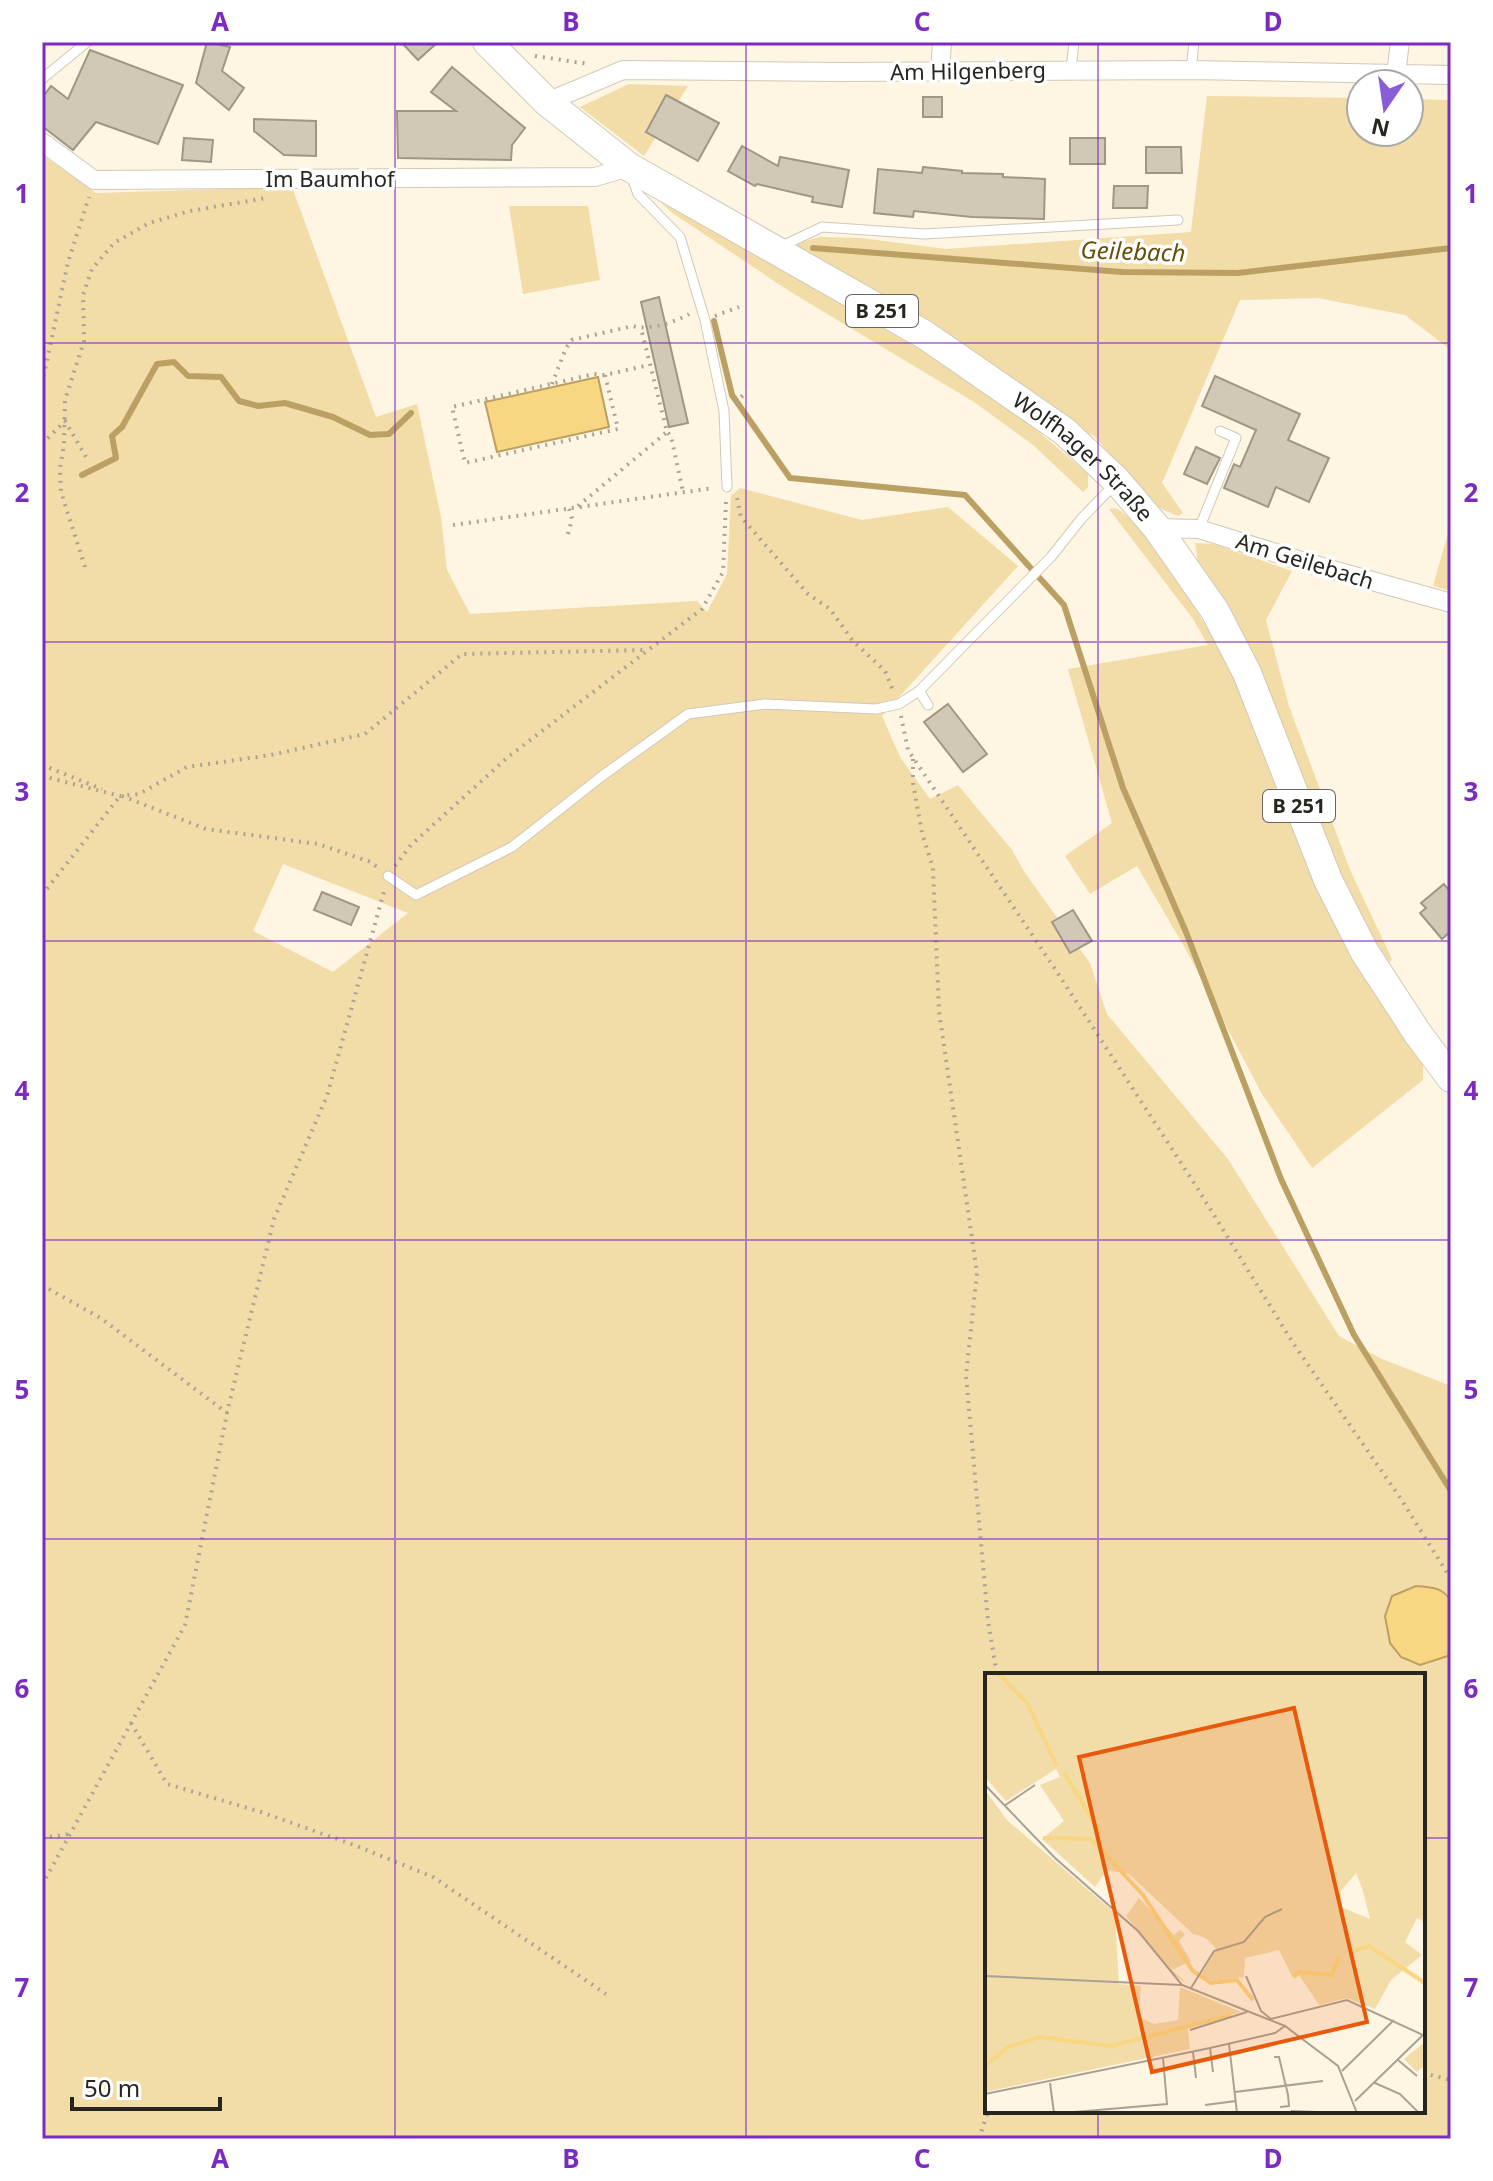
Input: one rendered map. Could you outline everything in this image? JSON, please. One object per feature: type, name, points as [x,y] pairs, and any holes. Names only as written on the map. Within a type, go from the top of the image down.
[{"type":"main road","name":"Wolfhager Straße","points":[[487,42],[547,102],[629,167],[925,335],[1064,431],[1117,481],[1157,528],[1215,611],[1247,673],[1328,880],[1364,951],[1451,1078]]},
{"type":"street","points":[[940,70],[942,42]]},
{"type":"street","points":[[1397,68],[1400,42]]},
{"type":"street","name":"Am Hilgenberg","points":[[547,102],[623,70],[1345,73]]},
{"type":"street","name":"Am Hilgenberg","points":[[1425,75],[1451,75]]},
{"type":"street","points":[[42,142],[94,180]]},
{"type":"street","name":"Im Baumhof","points":[[94,180],[595,177],[629,167]]},
{"type":"street","name":"Am Geilebach","points":[[1157,528],[1199,529],[1451,603]]},
{"type":"lane","points":[[42,79],[87,42]]},
{"type":"lane","points":[[1071,70],[1074,42]]},
{"type":"lane","points":[[1191,70],[1194,42]]},
{"type":"lane","points":[[629,167],[638,194],[680,237],[705,320],[724,411],[727,487]]},
{"type":"lane","points":[[777,249],[822,227],[924,234],[1178,220]]},
{"type":"lane","points":[[1199,529],[1236,438],[1220,431]]},
{"type":"lane","points":[[388,876],[416,895],[512,847],[688,714],[765,704],[876,709],[899,704],[919,691],[1051,557],[1117,481]]},
{"type":"lane","points":[[919,691],[928,705]]},
{"type":"path","points":[[519,76],[536,55],[623,70]]},
{"type":"path","points":[[42,384],[68,262],[94,180]]},
{"type":"path","points":[[85,567],[61,492],[60,469],[65,400],[84,341],[83,295],[92,269],[114,243],[149,223],[176,215],[265,200]]},
{"type":"path","points":[[705,320],[739,307]]},
{"type":"path","points":[[552,384],[572,340],[633,326],[641,328],[689,314]]},
{"type":"path","points":[[641,328],[683,492]]},
{"type":"path","points":[[605,375],[618,429],[465,463],[452,407],[594,374],[605,375],[649,365]]},
{"type":"path","points":[[42,444],[65,421]]},
{"type":"path","points":[[65,421],[89,462]]},
{"type":"path","points":[[576,507],[667,432]]},
{"type":"path","points":[[453,525],[727,487]]},
{"type":"path","points":[[42,1885],[185,1625],[227,1413],[274,1219],[327,1096],[388,876],[411,845],[508,757],[702,609],[723,572],[727,487]]},
{"type":"path","points":[[727,487],[737,498],[741,517],[808,594],[830,609],[852,640],[885,671],[899,704],[908,750],[1188,1173],[1293,1343],[1401,1499],[1451,1579]]},
{"type":"path","points":[[568,534],[572,519],[569,508]]},
{"type":"path","points":[[42,776],[120,796],[139,794],[187,767],[271,755],[365,734],[462,654],[645,650]]},
{"type":"path","points":[[913,756],[913,783],[922,833],[933,868],[939,1011],[977,1273],[966,1376],[988,1621],[997,1673]]},
{"type":"path","points":[[42,765],[206,829],[318,844],[371,862],[388,876]]},
{"type":"path","points":[[42,895],[120,796]]},
{"type":"path","points":[[42,1285],[102,1319],[227,1413]]},
{"type":"path","points":[[131,1723],[167,1784],[274,1817],[433,1877],[606,1994]]},
{"type":"path","points":[[42,1838],[70,1834]]},
{"type":"path","points":[[1425,2074],[1451,2080]]},
{"type":"path","points":[[979,2139],[987,2113]]},
{"type":"shaded area","points":[[629,84],[688,86],[644,156],[580,107]]},
{"type":"shaded area","points":[[1207,96],[1345,98],[1345,148],[1425,148],[1425,99],[1451,100],[1451,350],[1405,315],[1318,298],[1240,300],[1162,483],[1183,513],[1178,516],[1159,508],[1093,435],[1083,433],[948,335],[843,277],[796,244],[819,237],[861,238],[946,249],[1191,232]]},
{"type":"shaded area","points":[[42,155],[96,193],[292,187],[376,417],[417,404],[441,517],[447,570],[470,614],[697,601],[707,612],[727,574],[731,496],[740,488],[862,520],[948,507],[1018,566],[882,716],[900,757],[930,799],[958,785],[1012,850],[1090,963],[1107,1014],[1228,1159],[1339,1336],[1382,1359],[1451,1386],[1451,2139],[42,2139]],"holes":[[[283,864],[408,913],[333,972],[253,931]]]},
{"type":"shaded area","points":[[647,189],[859,312],[983,390],[1088,474],[1088,487],[1083,492],[1033,445],[974,402],[789,291],[671,212]]},
{"type":"shaded area","points":[[509,206],[588,206],[600,280],[523,294]]},
{"type":"shaded area","points":[[598,377],[609,427],[497,452],[485,402]]},
{"type":"shaded area","points":[[1115,508],[1129,518],[1161,556],[1231,670],[1423,1066],[1423,1080],[1312,1168],[1262,1094],[1185,948],[1137,866],[1090,894],[1065,856],[1112,823],[1068,669],[1208,645],[1193,619],[1109,509]]},
{"type":"shaded area","points":[[1451,523],[1451,591],[1433,586]]},
{"type":"shaded area","points":[[1195,543],[1214,544],[1292,571],[1266,620],[1289,706],[1350,870],[1392,959],[1390,962],[1381,955],[1361,920],[1198,563]]},
{"type":"shaded area","points":[[1416,1586],[1441,1591],[1451,1602],[1451,1655],[1420,1665],[1401,1657],[1390,1643],[1385,1616],[1392,1596]]},
{"type":"building","points":[[207,42],[230,47],[222,71],[244,88],[229,110],[196,83]]},
{"type":"building","points":[[401,42],[438,42],[418,60]]},
{"type":"building","points":[[90,50],[183,85],[158,144],[96,122],[73,150],[42,126],[42,98],[51,86],[68,99]]},
{"type":"building","points":[[452,67],[525,128],[512,145],[511,160],[398,158],[397,111],[456,111],[431,92]]},
{"type":"building","points":[[666,95],[719,123],[698,161],[646,132]]},
{"type":"building","points":[[923,97],[942,97],[942,117],[923,117]]},
{"type":"building","points":[[254,119],[316,121],[316,156],[284,155],[254,131]]},
{"type":"building","points":[[184,138],[213,140],[211,162],[182,160]]},
{"type":"building","points":[[1070,138],[1105,138],[1105,164],[1070,164]]},
{"type":"building","points":[[742,146],[778,166],[780,157],[849,170],[842,207],[812,202],[813,197],[755,186],[728,171]]},
{"type":"building","points":[[1146,147],[1181,147],[1182,173],[1146,173]]},
{"type":"building","points":[[923,167],[1045,179],[1044,219],[972,217],[914,211],[913,217],[874,213],[878,169],[922,173]]},
{"type":"building","points":[[1114,186],[1148,186],[1147,208],[1113,208]]},
{"type":"building","points":[[659,297],[688,423],[669,427],[641,302]]},
{"type":"building","points":[[1215,376],[1300,414],[1288,440],[1329,458],[1309,502],[1276,487],[1268,507],[1224,488],[1234,464],[1240,467],[1256,430],[1202,406]]},
{"type":"building","points":[[1196,447],[1220,458],[1207,484],[1184,474]]},
{"type":"building","points":[[948,704],[987,754],[963,772],[924,722]]},
{"type":"building","points":[[1444,884],[1451,893],[1451,931],[1442,939],[1420,913],[1426,908],[1421,903]]},
{"type":"building","points":[[322,892],[359,907],[351,925],[314,910]]},
{"type":"building","points":[[1073,910],[1092,941],[1070,953],[1052,922]]},
{"type":"waterway","name":"Geilebach","points":[[813,248],[1122,272],[1238,273],[1451,248]]},
{"type":"waterway","points":[[714,321],[732,395],[790,478],[965,495],[1064,605],[1123,788],[1186,932],[1281,1179],[1354,1335],[1451,1491]]},
{"type":"waterway","name":"Geilebach","points":[[82,475],[116,458],[112,436],[122,427],[157,364],[174,362],[188,376],[221,377],[239,401],[258,406],[285,403],[333,417],[370,435],[389,434],[411,413]]}]
